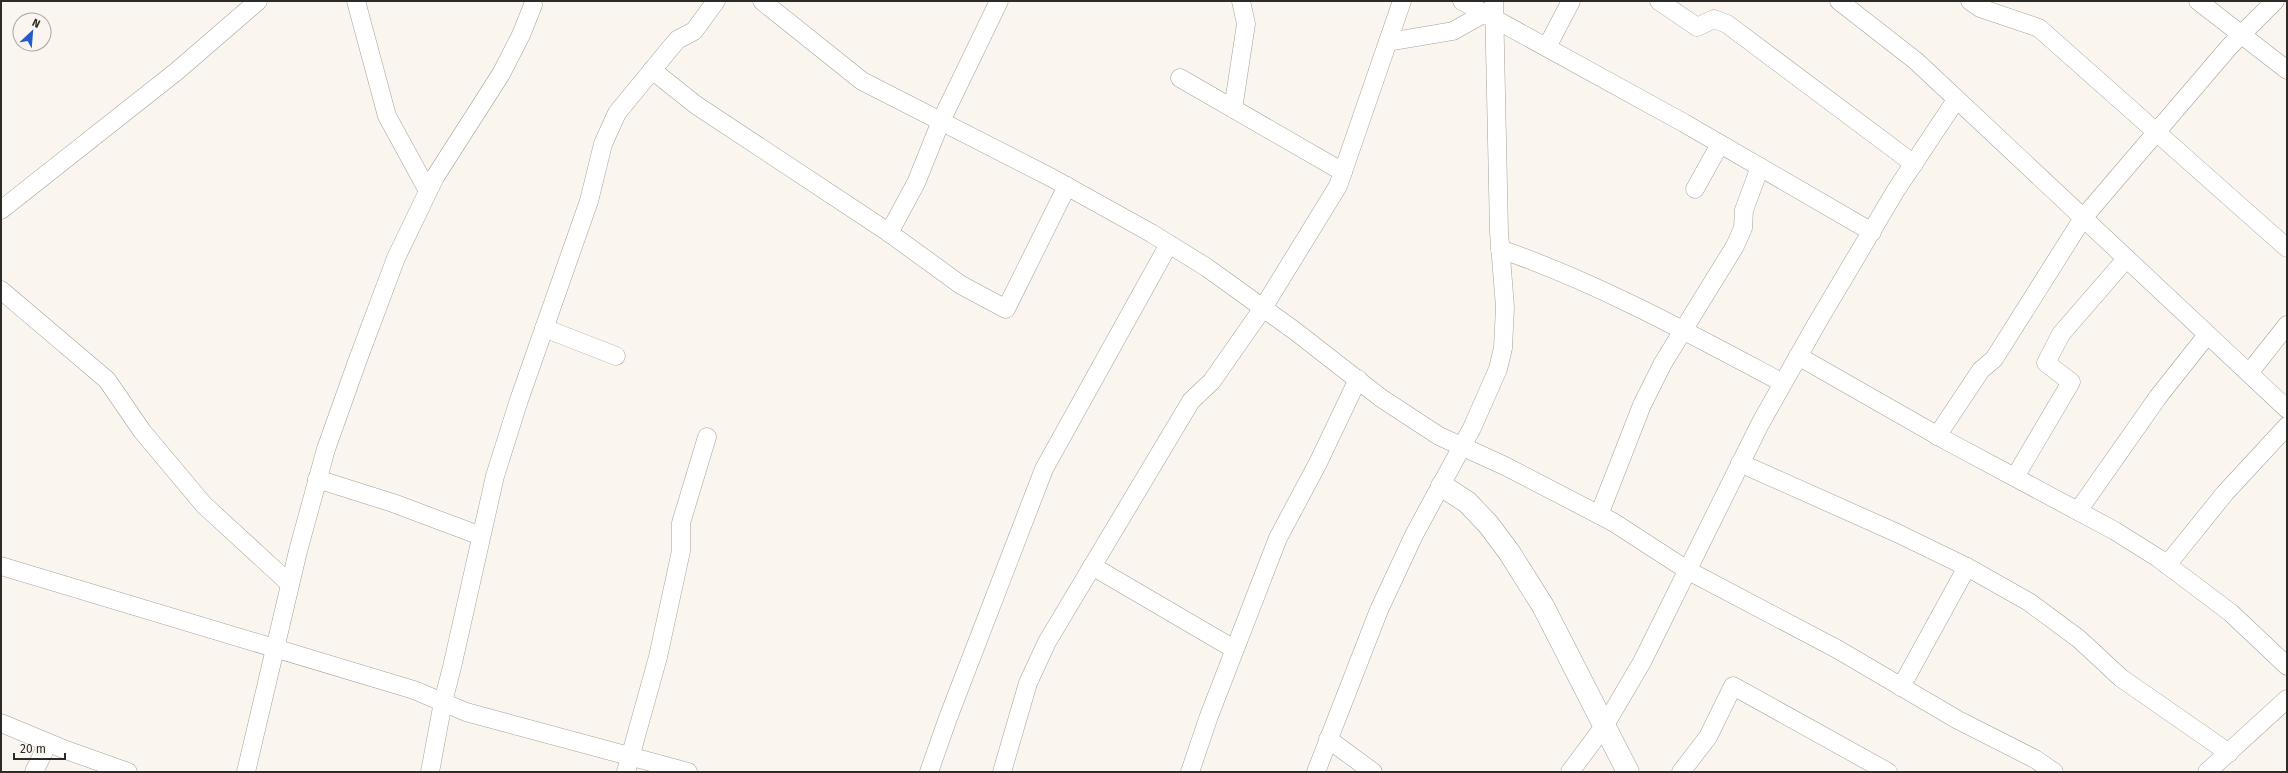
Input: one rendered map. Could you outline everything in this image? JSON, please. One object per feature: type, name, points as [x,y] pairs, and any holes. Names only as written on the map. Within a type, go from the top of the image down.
[{"type":"street","points":[[1,210],[177,71],[258,1]]},
{"type":"street","points":[[356,1],[387,116],[428,190]]},
{"type":"street","points":[[430,772],[443,702],[495,476],[544,328],[589,201],[603,144],[617,113],[677,40],[694,31],[716,1]]},
{"type":"street","points":[[762,1],[862,81],[1067,186],[1169,244],[1206,267],[1358,379],[1439,436],[1505,466],[1599,515],[1687,570],[1837,649],[1901,687],[2054,772]]},
{"type":"street","points":[[889,233],[916,183],[941,121],[999,1]]},
{"type":"street","points":[[1233,109],[1246,24],[1241,1]]},
{"type":"street","points":[[1002,772],[1028,683],[1047,642],[1191,401],[1212,380],[1263,308],[1338,186],[1402,1]]},
{"type":"street","points":[[1462,1],[1491,10],[1547,47],[1720,144],[1872,232]]},
{"type":"street","points":[[1547,47],[1571,1]]},
{"type":"street","points":[[1659,1],[1697,27],[1714,19],[1727,24],[1914,164]]},
{"type":"street","points":[[1970,1],[1980,8],[2039,28],[2287,248]]},
{"type":"street","points":[[2198,1],[2287,70]]},
{"type":"street","points":[[1937,436],[1981,370],[1994,360],[2083,218],[2188,94],[2242,34],[2275,1]]},
{"type":"street","points":[[1851,4],[1916,61],[2287,409]]},
{"type":"street","points":[[246,772],[290,584],[326,449],[393,265],[428,190],[460,134],[501,74],[521,35],[533,5]]},
{"type":"street","points":[[1388,42],[1452,31],[1491,10]]},
{"type":"street","points":[[1316,772],[1379,610],[1414,535],[1462,447],[1498,369],[1503,348],[1505,307],[1500,249],[1491,10]]},
{"type":"street","points":[[652,70],[696,105],[889,233],[961,285],[1006,310],[1027,271],[1067,186]]},
{"type":"street","points":[[1180,78],[1343,172]]},
{"type":"street","points":[[1570,772],[1605,724],[1642,662],[1740,463],[1798,356],[1872,232],[1956,100]]},
{"type":"street","points":[[1696,189],[1720,144]]},
{"type":"street","points":[[1599,515],[1642,404],[1663,363],[1735,246],[1743,228],[1744,210],[1760,167]]},
{"type":"street","points":[[929,772],[948,718],[1044,469],[1169,244]]},
{"type":"street","points":[[1500,249],[1537,262],[1683,330],[1783,383]]},
{"type":"street","points":[[2015,477],[2071,382],[2046,363],[2061,334],[2126,259]]},
{"type":"street","points":[[1,290],[107,380],[142,432],[204,505],[290,584]]},
{"type":"street","points":[[2249,373],[2287,325]]},
{"type":"street","points":[[544,328],[616,356]]},
{"type":"street","points":[[2078,511],[2158,397],[2207,335]]},
{"type":"street","points":[[1798,356],[1937,436],[2116,531],[2167,565],[2231,613],[2287,666]]},
{"type":"street","points":[[1190,772],[1234,649],[1278,538],[1318,462],[1358,379]]},
{"type":"street","points":[[2167,565],[2225,493],[2287,426]]},
{"type":"street","points":[[628,765],[658,657],[681,551],[681,523],[707,437]]},
{"type":"street","points":[[1740,463],[1897,533],[1967,567],[2030,602],[2079,639],[2121,678],[2229,753]]},
{"type":"street","points":[[318,479],[393,503],[481,536]]},
{"type":"street","points":[[1442,486],[1467,502],[1488,524],[1509,552],[1543,606],[1605,724],[1628,772]]},
{"type":"street","points":[[1,566],[414,690],[466,712],[628,765],[688,772]]},
{"type":"street","points":[[1092,566],[1234,649]]},
{"type":"street","points":[[1901,687],[1967,567]]},
{"type":"street","points":[[1681,772],[1708,737],[1733,686],[1888,772]]},
{"type":"street","points":[[2207,772],[2287,699]]},
{"type":"street","points":[[1,723],[48,743],[88,765],[128,772]]},
{"type":"street","points":[[1328,740],[1373,772]]},
{"type":"street","points":[[34,772],[48,743]]}]
